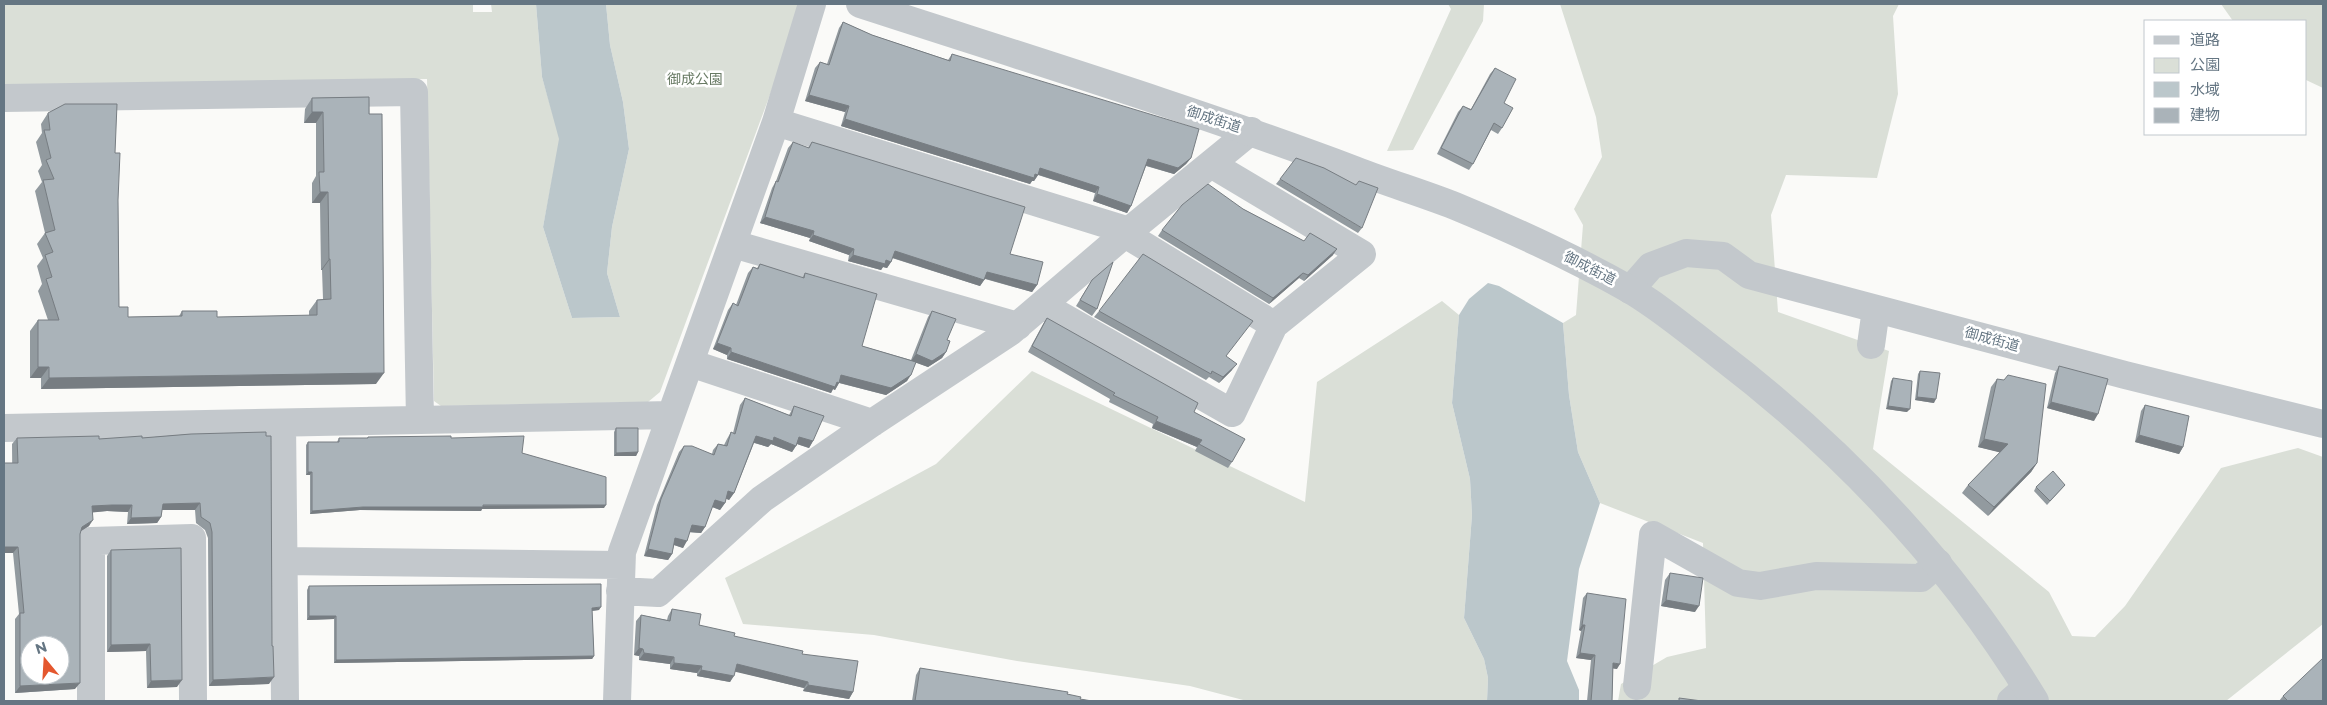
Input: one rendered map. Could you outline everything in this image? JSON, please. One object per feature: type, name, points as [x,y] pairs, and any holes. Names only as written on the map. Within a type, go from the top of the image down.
[{"type":"street","points":[[617,701],[622,552],[776,122],[812,4]]},
{"type":"street","name":"御成街道","points":[[860,4],[1252,132],[1454,206],[1548,247],[1630,290],[1651,266],[1686,252],[1723,256],[1749,274],[2125,375],[2323,424]]},
{"type":"street","points":[[4,98],[414,92],[420,420]]},
{"type":"street","points":[[776,122],[1127,232],[1274,325]]},
{"type":"street","points":[[284,561],[621,578],[658,594],[762,499],[1018,326],[1127,232],[1252,132]]},
{"type":"street","points":[[1042,305],[1232,413],[1274,325],[1362,254],[1211,164]]},
{"type":"street","points":[[733,244],[1018,326]]},
{"type":"street","points":[[1630,290],[1740,371],[1797,419],[1890,507],[1938,563],[1983,621],[2024,697]]},
{"type":"street","points":[[1871,345],[1876,309]]},
{"type":"street","points":[[690,363],[872,423]]},
{"type":"street","points":[[4,428],[671,415]]},
{"type":"street","points":[[282,423],[285,701]]},
{"type":"street","points":[[1637,686],[1653,536],[1738,583],[1760,586],[1816,576],[1921,578],[1938,563]]},
{"type":"street","points":[[91,701],[91,541],[192,538],[194,701]]},
{"type":"green space","name":"御成公園","points":[[4,4],[473,4],[473,12],[492,12],[491,4],[536,4],[542,77],[560,139],[543,227],[572,318],[620,317],[607,273],[612,227],[629,149],[623,102],[610,45],[606,4],[798,4],[802,8],[660,392],[648,402],[441,406],[434,401],[427,79],[4,85]]},
{"type":"green space","points":[[1448,4],[1484,4],[1483,21],[1413,150],[1387,151],[1451,9]]},
{"type":"green space","points":[[1560,4],[1899,4],[1893,16],[1898,94],[1877,178],[1786,175],[1771,215],[1778,312],[1889,351],[1873,449],[2049,592],[2072,636],[2095,637],[2125,606],[2221,468],[2298,448],[2323,457],[2323,624],[2226,701],[1618,701],[1621,684],[1667,657],[1706,648],[1703,543],[1600,503],[1578,452],[1569,395],[1563,323],[1576,315],[1583,225],[1574,209],[1602,157],[1596,117]]},
{"type":"green space","points":[[2221,4],[2323,4],[2323,88],[2307,80],[2307,20],[2232,20]]},
{"type":"green space","points":[[1442,301],[1459,315],[1452,403],[1470,479],[1472,515],[1464,618],[1484,659],[1488,678],[1487,701],[1247,701],[1190,686],[1017,661],[874,635],[743,624],[725,578],[936,464],[1032,371],[1305,502],[1317,382]]},
{"type":"water","points":[[536,4],[606,4],[610,45],[623,102],[629,149],[612,227],[607,273],[620,317],[572,318],[543,227],[559,139],[542,77]]},
{"type":"water","points":[[1488,283],[1499,286],[1563,323],[1569,395],[1578,452],[1600,503],[1579,569],[1567,661],[1579,690],[1579,701],[1487,701],[1488,678],[1484,659],[1464,618],[1472,515],[1470,479],[1452,403],[1459,315],[1469,299]]},
{"type":"building","points":[[843,22],[872,35],[950,61],[952,54],[1199,129],[1191,158],[1178,168],[1148,159],[1131,206],[1097,194],[1099,187],[1040,168],[1038,175],[1035,174],[1034,178],[845,119],[849,106],[809,95],[820,62],[829,65]]},
{"type":"building","points":[[1495,68],[1516,79],[1504,103],[1513,108],[1502,128],[1494,123],[1473,164],[1441,148],[1463,106],[1471,110]]},
{"type":"building","points":[[369,97],[369,114],[382,114],[384,373],[49,378],[49,367],[38,367],[38,320],[59,320],[46,279],[52,277],[45,255],[53,252],[45,233],[55,230],[43,180],[54,179],[46,160],[51,158],[44,130],[50,130],[48,113],[65,104],[117,104],[115,153],[120,153],[118,200],[119,307],[128,307],[128,317],[182,316],[182,311],[217,311],[217,317],[317,315],[317,300],[331,299],[328,192],[320,192],[319,172],[324,172],[323,112],[312,112],[312,98]]},
{"type":"building","points":[[793,142],[809,148],[812,142],[1025,207],[1010,254],[1043,262],[1037,285],[987,272],[984,280],[895,251],[891,262],[886,260],[885,264],[853,255],[854,249],[813,235],[814,231],[765,217],[776,181],[778,182]]},
{"type":"building","points":[[1296,158],[1324,168],[1356,185],[1359,181],[1378,188],[1362,228],[1280,179]]},
{"type":"building","points":[[1208,184],[1243,209],[1304,241],[1310,233],[1337,249],[1308,275],[1303,273],[1273,298],[1162,230],[1182,205]]},
{"type":"building","points":[[1143,254],[1253,321],[1226,356],[1237,364],[1223,377],[1212,371],[1211,374],[1099,311]]},
{"type":"building","points":[[1113,262],[1097,309],[1080,300],[1092,280]]},
{"type":"building","points":[[760,264],[804,278],[805,273],[877,294],[862,346],[916,362],[911,375],[891,388],[841,375],[839,383],[837,382],[835,387],[731,352],[731,348],[717,343],[733,303],[738,306],[753,267],[758,269]]},
{"type":"building","points":[[932,311],[956,319],[947,340],[950,341],[946,352],[932,361],[916,354]]},
{"type":"building","points":[[1047,318],[1198,403],[1194,412],[1245,439],[1232,462],[1199,444],[1202,440],[1156,421],[1158,417],[1113,395],[1115,393],[1032,346]]},
{"type":"building","points":[[2059,366],[2108,379],[2098,414],[2051,402]]},
{"type":"building","points":[[1920,371],[1940,373],[1936,399],[1917,397]]},
{"type":"building","points":[[2008,375],[2046,384],[2037,463],[1994,507],[1968,485],[2008,444],[1984,439],[1997,379],[2004,380]]},
{"type":"building","points":[[1893,378],[1912,381],[1910,409],[1888,406]]},
{"type":"building","points":[[745,398],[791,416],[794,406],[824,416],[813,441],[799,437],[796,446],[774,437],[773,441],[756,436],[734,493],[728,491],[725,503],[715,500],[705,527],[692,525],[687,541],[675,538],[672,554],[648,549],[661,499],[684,446],[692,446],[714,455],[718,444],[727,446],[731,432],[735,434]]},
{"type":"building","points":[[2145,405],[2189,416],[2183,447],[2139,435]]},
{"type":"building","points":[[616,428],[638,428],[638,452],[616,453]]},
{"type":"building","points":[[266,432],[266,436],[271,436],[272,646],[274,677],[213,680],[212,532],[210,523],[201,517],[200,503],[163,504],[161,517],[131,518],[132,505],[92,506],[93,520],[82,527],[80,534],[80,683],[70,684],[70,635],[20,635],[20,613],[24,613],[18,547],[4,547],[4,463],[18,463],[17,438],[99,436],[99,439],[142,436],[142,438],[191,434]]},
{"type":"building","points":[[451,436],[451,438],[524,436],[522,453],[606,477],[606,505],[363,507],[312,511],[312,472],[308,472],[308,442],[339,442],[339,438]]},
{"type":"building","points":[[2053,471],[2065,485],[2050,501],[2036,487]]},
{"type":"building","points":[[181,548],[182,680],[151,681],[150,644],[111,645],[111,550]]},
{"type":"building","points":[[1670,573],[1703,578],[1699,606],[1666,600]]},
{"type":"building","points":[[601,584],[601,607],[592,608],[594,656],[336,660],[336,616],[309,616],[309,586]]},
{"type":"building","points":[[1587,593],[1626,599],[1620,664],[1613,663],[1612,701],[1591,701],[1595,655],[1580,653],[1585,625],[1582,625]]},
{"type":"building","points":[[672,609],[701,614],[699,625],[735,633],[734,636],[803,651],[802,654],[858,661],[853,692],[808,685],[808,682],[737,664],[734,676],[701,670],[702,666],[674,663],[674,657],[644,653],[643,649],[639,648],[641,615],[670,621]]},
{"type":"building","points":[[2323,658],[2323,701],[2288,701],[2283,696]]},
{"type":"building","points":[[920,668],[1068,692],[1067,694],[1081,697],[1080,699],[1092,701],[915,701]]},
{"type":"building","points":[[1679,698],[1702,701],[1679,701]]}]
